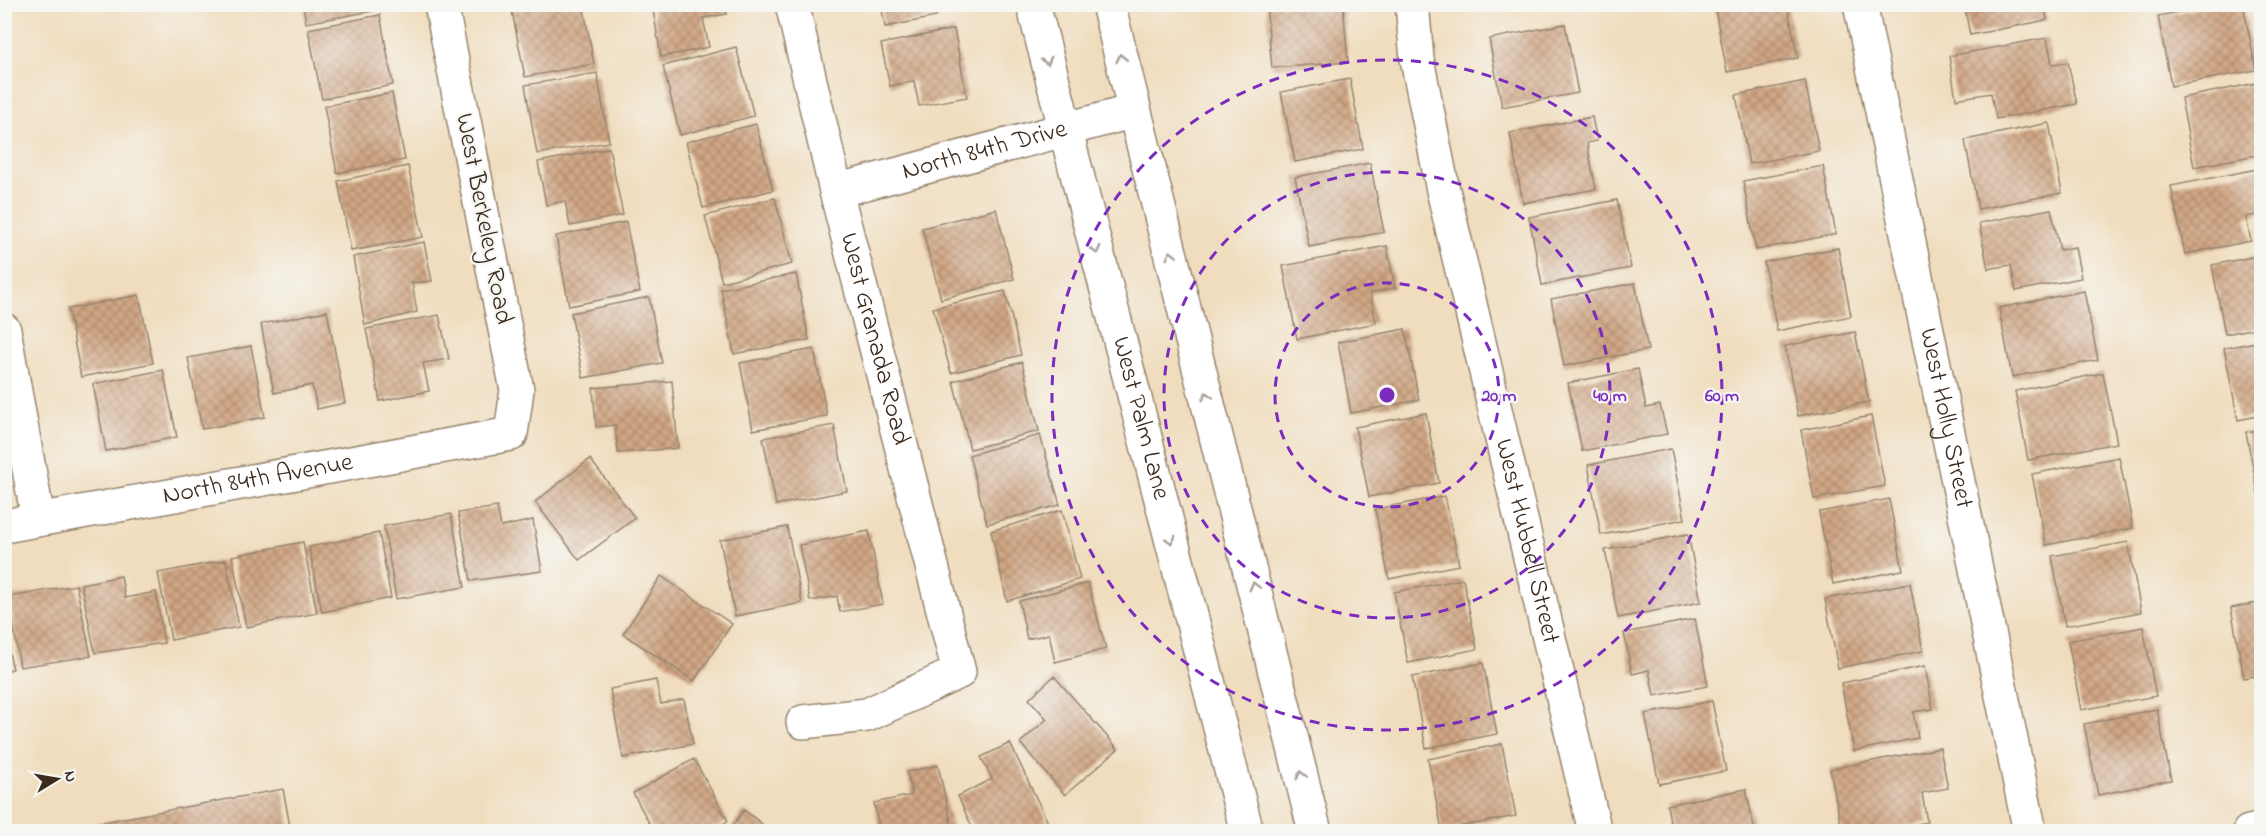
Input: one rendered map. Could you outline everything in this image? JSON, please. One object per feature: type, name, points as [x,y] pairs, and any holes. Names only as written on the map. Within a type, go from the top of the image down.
[{"type":"street","name":"West Berkeley Road","points":[[441,4],[517,390],[511,434]]},
{"type":"street","name":"West Granada Road","points":[[792,4],[836,191],[959,672],[867,715],[803,722]]},
{"type":"street","name":"West Palm Lane","points":[[1033,4],[1247,831]]},
{"type":"street","points":[[1108,4],[1316,831]]},
{"type":"street","name":"West Hubbell Street","points":[[1412,4],[1417,59],[1443,190],[1595,831]]},
{"type":"street","name":"West Holly Street","points":[[1860,4],[2030,831]]},
{"type":"street","name":"North 84th Drive","points":[[836,191],[1134,111]]},
{"type":"street","points":[[4,330],[38,519]]},
{"type":"street","name":"North 84th Avenue","points":[[4,526],[511,434]]},
{"type":"street","points":[[2249,831],[2262,829]]},
{"type":"building","points":[[548,4],[583,4],[594,64],[525,77],[512,11]]},
{"type":"building","points":[[652,4],[725,4],[727,14],[703,18],[709,47],[661,57]]},
{"type":"building","points":[[881,4],[933,4],[936,17],[885,27]]},
{"type":"building","points":[[1266,4],[1343,4],[1348,62],[1272,68]]},
{"type":"building","points":[[1714,4],[1787,4],[1798,58],[1727,72]]},
{"type":"building","points":[[1964,4],[2044,4],[2047,20],[1970,35]]},
{"type":"building","points":[[2220,4],[2243,4],[2256,70],[2171,86],[2158,16]]},
{"type":"building","points":[[303,5],[378,5],[379,10],[306,23]]},
{"type":"building","points":[[380,15],[393,85],[322,99],[308,29]]},
{"type":"building","points":[[1565,24],[1578,93],[1502,107],[1489,39]]},
{"type":"building","points":[[954,29],[967,97],[919,106],[914,81],[890,86],[881,44]]},
{"type":"building","points":[[2047,38],[2052,64],[2068,62],[2077,104],[1996,119],[1991,93],[1956,99],[1949,56]]},
{"type":"building","points":[[736,47],[754,116],[680,135],[663,66]]},
{"type":"building","points":[[597,73],[609,142],[537,154],[525,85]]},
{"type":"building","points":[[1350,79],[1363,149],[1295,162],[1281,92]]},
{"type":"building","points":[[1805,81],[1819,151],[1749,164],[1736,95]]},
{"type":"building","points":[[2257,83],[2262,104],[2262,154],[2194,167],[2181,98]]},
{"type":"building","points":[[392,93],[405,160],[337,173],[324,106]]},
{"type":"building","points":[[1592,117],[1597,141],[1587,143],[1596,189],[1523,203],[1510,133]]},
{"type":"building","points":[[2049,123],[2062,193],[1978,209],[1965,140]]},
{"type":"building","points":[[756,124],[773,190],[703,208],[686,142]]},
{"type":"building","points":[[609,148],[623,215],[570,226],[565,201],[546,205],[538,162]]},
{"type":"building","points":[[1370,163],[1384,232],[1309,247],[1295,177]]},
{"type":"building","points":[[408,166],[423,237],[351,251],[338,181]]},
{"type":"building","points":[[1823,166],[1836,234],[1756,250],[1743,181]]},
{"type":"building","points":[[2262,168],[2262,214],[2246,217],[2251,241],[2185,254],[2171,186]]},
{"type":"building","points":[[775,198],[792,264],[722,282],[705,216]]},
{"type":"building","points":[[1617,200],[1631,268],[1542,285],[1529,217]]},
{"type":"building","points":[[996,209],[1014,279],[941,299],[922,228]]},
{"type":"building","points":[[2051,209],[2060,250],[2075,247],[2081,278],[2016,291],[2011,265],[1988,269],[1979,223]]},
{"type":"building","points":[[626,222],[640,292],[569,306],[556,236]]},
{"type":"building","points":[[424,242],[432,281],[412,283],[417,312],[365,325],[353,257]]},
{"type":"building","points":[[1387,246],[1395,288],[1370,293],[1376,323],[1297,339],[1283,266]]},
{"type":"building","points":[[1838,248],[1851,316],[1777,331],[1764,262]]},
{"type":"building","points":[[2262,255],[2262,327],[2225,334],[2212,265]]},
{"type":"building","points":[[796,274],[809,340],[734,354],[721,289]]},
{"type":"building","points":[[1635,283],[1648,350],[1564,366],[1551,299]]},
{"type":"building","points":[[1005,291],[1021,355],[951,373],[933,308]]},
{"type":"building","points":[[2084,291],[2098,360],[2012,377],[1999,308]]},
{"type":"building","points":[[139,295],[153,363],[81,377],[68,309]]},
{"type":"building","points":[[649,297],[662,363],[583,378],[571,313]]},
{"type":"building","points":[[327,311],[345,403],[317,409],[312,385],[274,393],[261,324]]},
{"type":"building","points":[[439,315],[449,359],[423,363],[429,391],[380,401],[366,329]]},
{"type":"building","points":[[1405,329],[1419,400],[1351,413],[1338,342]]},
{"type":"building","points":[[1855,332],[1869,402],[1798,416],[1785,346]]},
{"type":"building","points":[[2262,341],[2262,415],[2238,420],[2224,348]]},
{"type":"building","points":[[251,346],[265,417],[202,429],[188,358]]},
{"type":"building","points":[[814,349],[827,416],[753,430],[740,363]]},
{"type":"building","points":[[1022,362],[1039,431],[970,449],[953,381]]},
{"type":"building","points":[[1638,369],[1646,408],[1660,405],[1667,434],[1582,451],[1568,383]]},
{"type":"building","points":[[163,370],[177,437],[106,451],[93,384]]},
{"type":"building","points":[[2103,373],[2117,443],[2028,460],[2015,391]]},
{"type":"building","points":[[672,381],[678,448],[618,453],[615,425],[596,427],[593,388]]},
{"type":"building","points":[[1426,413],[1439,483],[1369,497],[1355,427]]},
{"type":"building","points":[[1871,416],[1885,486],[1814,499],[1801,430]]},
{"type":"building","points":[[834,425],[847,491],[776,505],[763,438]]},
{"type":"building","points":[[2262,429],[2262,503],[2260,503],[2246,432]]},
{"type":"building","points":[[1040,435],[1060,505],[987,524],[969,455]]},
{"type":"building","points":[[1671,449],[1685,519],[1601,535],[1588,465]]},
{"type":"building","points":[[2119,457],[2133,528],[2046,545],[2032,474]]},
{"type":"building","points":[[590,459],[635,518],[579,560],[535,502]]},
{"type":"building","points":[[1445,496],[1459,565],[1389,579],[1375,509]]},
{"type":"building","points":[[1889,499],[1903,570],[1833,584],[1819,512]]},
{"type":"building","points":[[497,507],[501,527],[533,520],[542,571],[471,581],[458,513]]},
{"type":"building","points":[[1062,510],[1080,579],[1007,601],[991,531]]},
{"type":"building","points":[[451,514],[465,587],[396,599],[384,526]]},
{"type":"building","points":[[787,527],[802,603],[735,616],[720,540]]},
{"type":"building","points":[[869,531],[883,604],[840,612],[837,596],[810,601],[799,545]]},
{"type":"building","points":[[379,533],[391,598],[322,612],[309,547]]},
{"type":"building","points":[[1688,534],[1701,602],[1618,618],[1605,550]]},
{"type":"building","points":[[303,542],[317,613],[246,627],[232,556]]},
{"type":"building","points":[[2128,542],[2141,612],[2065,626],[2052,556]]},
{"type":"building","points":[[226,560],[239,627],[171,640],[158,573]]},
{"type":"building","points":[[121,576],[125,598],[156,592],[164,643],[95,653],[81,584]]},
{"type":"building","points":[[661,576],[732,624],[694,681],[623,634]]},
{"type":"building","points":[[1463,579],[1477,649],[1408,663],[1394,592]]},
{"type":"building","points":[[1088,583],[1106,649],[1055,662],[1049,634],[1027,639],[1019,601]]},
{"type":"building","points":[[1910,583],[1923,651],[1838,668],[1825,599]]},
{"type":"building","points":[[76,585],[91,656],[20,667],[9,597]]},
{"type":"building","points":[[2262,602],[2262,675],[2244,678],[2231,608]]},
{"type":"building","points":[[1695,619],[1708,686],[1654,696],[1649,670],[1632,674],[1624,633]]},
{"type":"building","points":[[2143,627],[2156,696],[2081,710],[2068,641]]},
{"type":"building","points":[[4,633],[13,669],[4,671]]},
{"type":"building","points":[[1483,663],[1497,734],[1426,748],[1412,677]]},
{"type":"building","points":[[1925,666],[1933,709],[1913,712],[1918,738],[1854,751],[1841,683]]},
{"type":"building","points":[[1054,676],[1118,749],[1065,795],[1020,743],[1047,719],[1029,699]]},
{"type":"building","points":[[656,680],[661,704],[684,699],[693,744],[623,758],[610,689]]},
{"type":"building","points":[[1712,701],[1726,771],[1659,784],[1645,714]]},
{"type":"building","points":[[2157,709],[2171,780],[2098,795],[2084,724]]},
{"type":"building","points":[[1010,743],[1051,829],[1046,832],[974,832],[958,796],[992,779],[981,757]]},
{"type":"building","points":[[1502,744],[1516,816],[1442,830],[1428,759]]},
{"type":"building","points":[[1940,748],[1948,788],[1922,793],[1927,822],[1879,832],[1842,832],[1830,769]]},
{"type":"building","points":[[694,759],[728,821],[708,832],[654,832],[633,793]]},
{"type":"building","points":[[938,765],[953,832],[880,832],[874,803],[912,795],[907,772]]},
{"type":"building","points":[[283,789],[291,832],[60,832],[59,830]]},
{"type":"building","points":[[1746,789],[1755,832],[1672,832],[1667,805]]},
{"type":"building","points":[[744,810],[767,828],[764,832],[728,832]]}]
